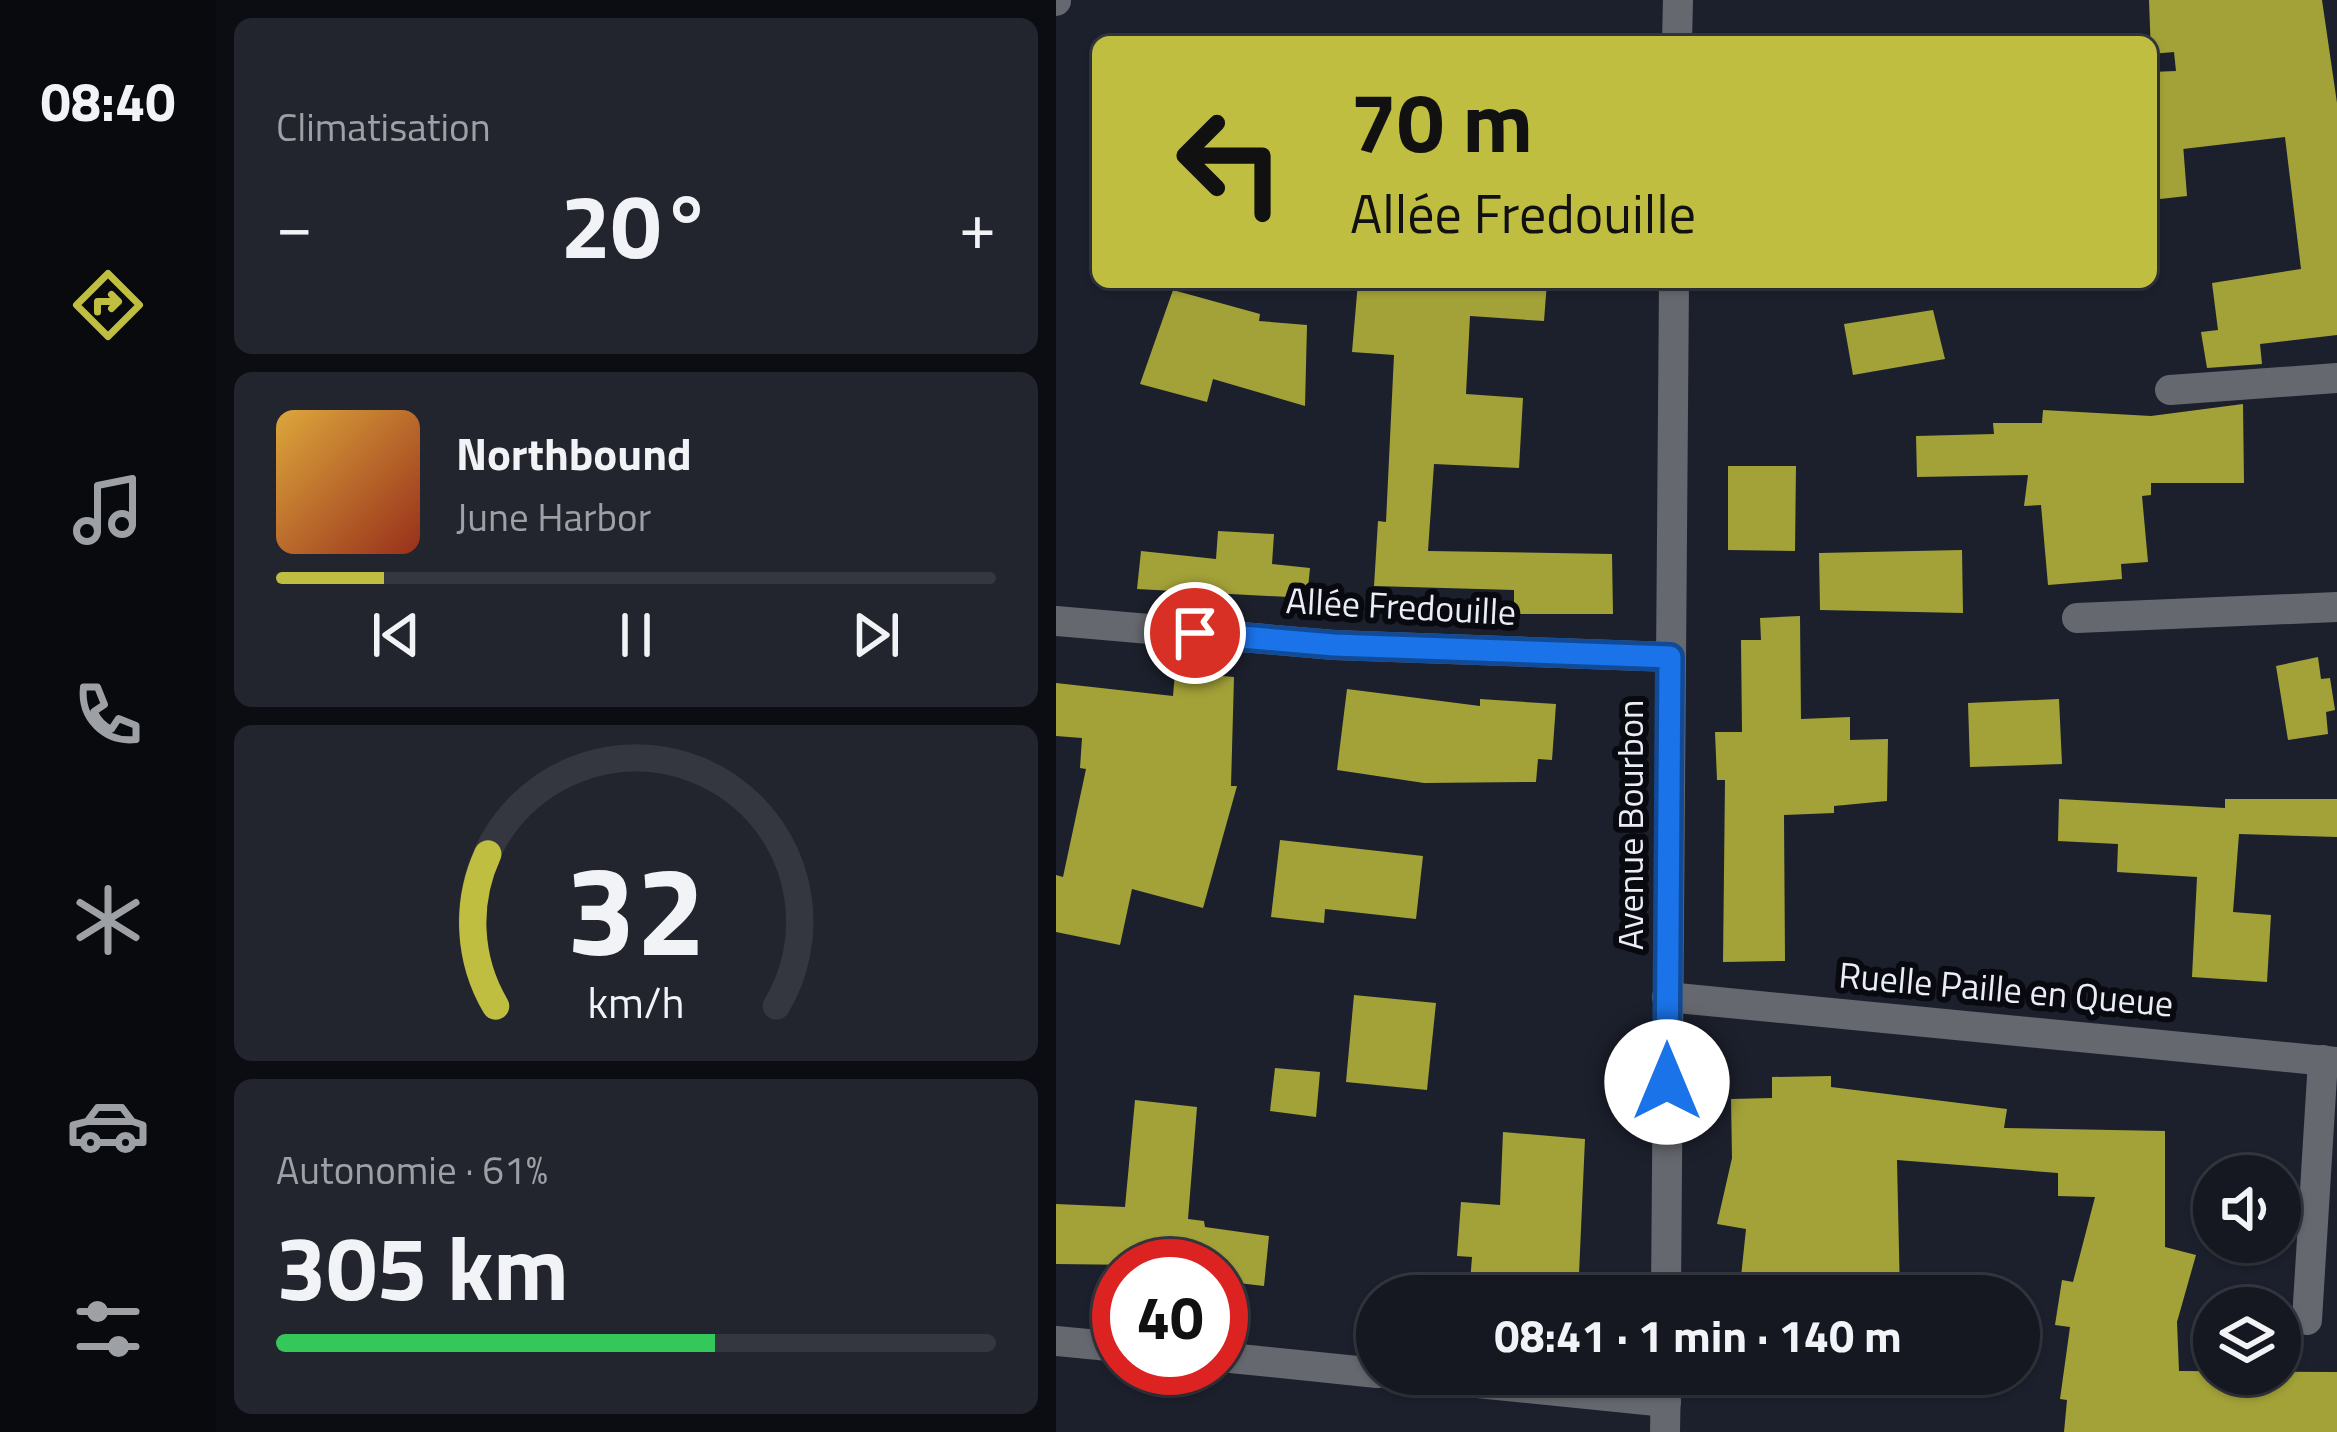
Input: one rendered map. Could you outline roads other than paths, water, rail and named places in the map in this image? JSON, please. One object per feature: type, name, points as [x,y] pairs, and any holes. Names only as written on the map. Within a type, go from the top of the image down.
[{"type":"street","points":[[1677,36],[1678,0]]},
{"type":"street","name":"Avenue Bourbon","points":[[1666,1275],[1674,288]]},
{"type":"street","points":[[2170,391],[2337,378]]},
{"type":"street","points":[[2077,617],[2337,607]]},
{"type":"street","name":"Allée Fredouille","points":[[1056,621],[1334,645],[1670,657]]},
{"type":"street","name":"Ruelle Paille en Queue","points":[[1667,997],[2330,1061]]},
{"type":"street","points":[[2307,1320],[2330,1061]]},
{"type":"street","points":[[1056,1341],[1092,1344]]},
{"type":"street","points":[[1248,1361],[1356,1371]]},
{"type":"street","points":[[1589,1395],[1666,1403]]}]
